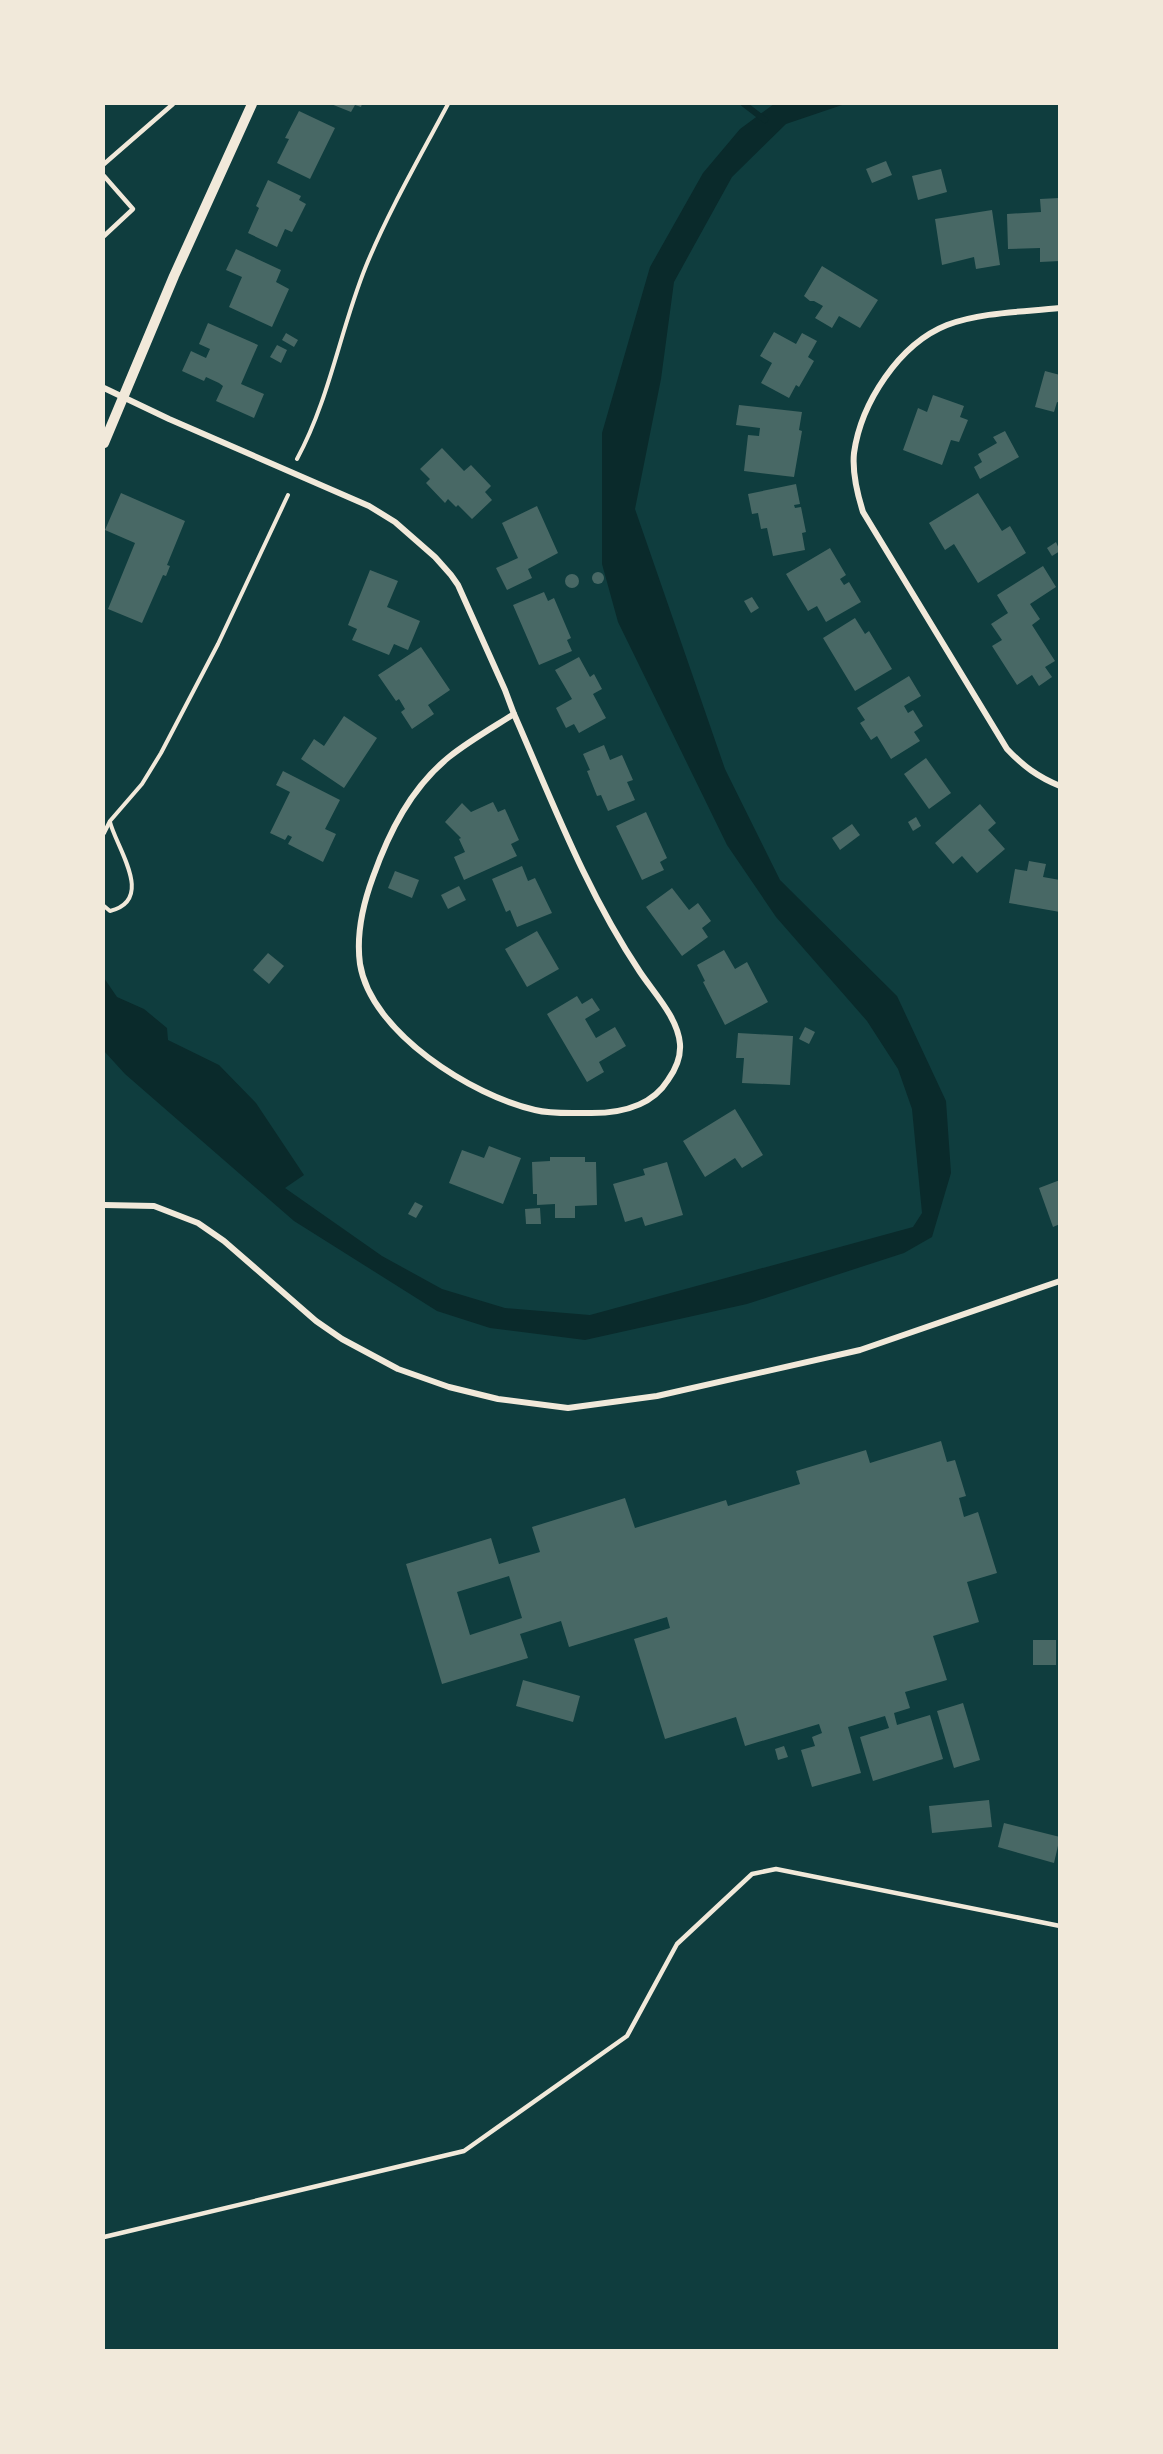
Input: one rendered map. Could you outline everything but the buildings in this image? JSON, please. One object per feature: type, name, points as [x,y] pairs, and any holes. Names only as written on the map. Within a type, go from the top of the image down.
[{"type":"street","points":[[104,443],[174,276],[252,104]]},
{"type":"street","points":[[1059,308],[963,320],[945,326],[922,339],[900,359],[872,401],[859,432],[854,472],[863,512],[1007,749],[1023,766],[1059,786]]},
{"type":"street","points":[[104,388],[169,419],[369,506],[395,522],[435,557],[458,585],[514,714],[591,892],[614,934],[674,1023],[680,1042],[680,1057],[676,1068],[659,1092],[633,1108],[593,1113],[552,1112],[505,1101],[476,1088],[447,1073],[411,1044],[382,1012],[364,980],[360,963],[360,944],[361,918],[366,893],[383,849],[405,806],[430,774],[450,756],[514,714]]},
{"type":"street","points":[[104,1204],[154,1206],[198,1224],[224,1240],[316,1321],[342,1339],[398,1369],[498,1399],[568,1408],[657,1396],[860,1350],[1059,1281]]},
{"type":"lane","points":[[104,164],[173,104]]},
{"type":"lane","points":[[104,176],[133,209],[104,236]]},
{"type":"lane","points":[[104,2237],[464,2151],[627,2036],[677,1944],[752,1874],[776,1869],[1059,1926]]},
{"type":"path","points":[[297,459],[309,437],[324,398],[365,268],[393,206],[448,104]]},
{"type":"path","points":[[104,833],[110,821],[142,784],[161,753],[218,644],[288,495]]},
{"type":"path","points":[[104,906],[110,911],[126,904],[131,878],[129,864],[113,834],[110,821]]},
{"type":"water","points":[[774,104],[845,104],[786,124],[732,177],[674,282],[661,379],[635,509],[725,769],[780,880],[897,996],[946,1101],[951,1173],[932,1237],[904,1253],[747,1304],[585,1340],[490,1328],[437,1311],[294,1221],[125,1074],[104,1051],[104,978],[117,997],[144,1009],[167,1028],[168,1040],[219,1065],[256,1103],[304,1175],[285,1188],[382,1256],[442,1289],[505,1308],[590,1315],[913,1227],[922,1213],[912,1109],[898,1069],[867,1021],[776,917],[727,845],[618,622],[602,564],[602,433],[650,267],[703,173],[740,129]]},
{"type":"waterway","points":[[744,104],[765,120]]}]
